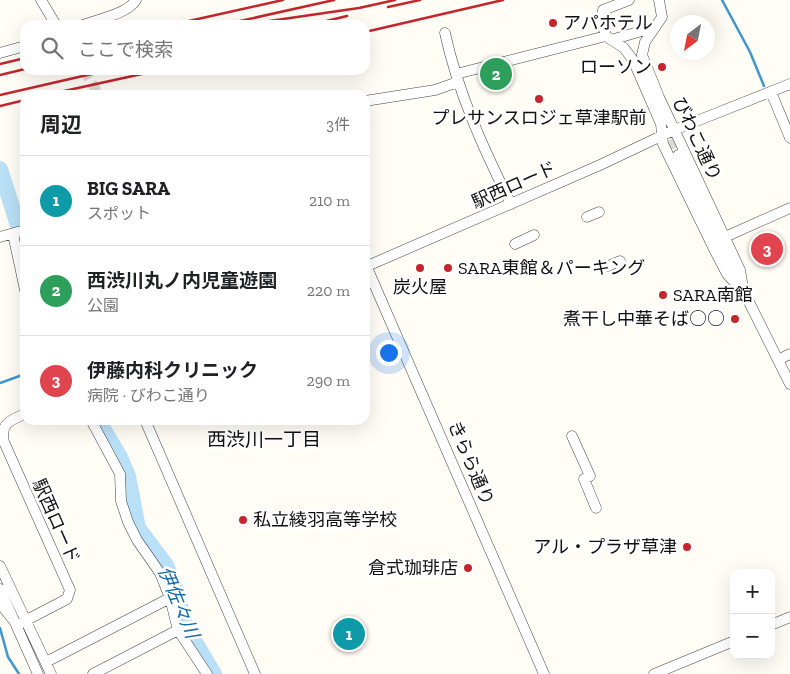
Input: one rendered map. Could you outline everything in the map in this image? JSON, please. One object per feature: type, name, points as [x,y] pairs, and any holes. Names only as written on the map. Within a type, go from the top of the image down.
[{"type":"street","points":[[42,0],[53,20]]},
{"type":"street","points":[[97,20],[125,9],[136,0]]},
{"type":"street","points":[[609,38],[601,20],[603,10],[629,0]]},
{"type":"street","name":"びわこ通り","points":[[659,0],[663,14],[645,42],[642,55],[674,130],[740,270],[744,294]]},
{"type":"street","points":[[370,100],[436,90],[457,78],[655,27]]},
{"type":"street","points":[[445,33],[457,78],[491,164],[511,204]]},
{"type":"street","name":"びわこ通り","points":[[609,38],[624,48],[633,60],[660,124],[663,144],[727,274],[744,294],[790,384]]},
{"type":"street","points":[[0,53],[20,47]]},
{"type":"street","name":"駅西ロード","points":[[370,263],[511,204],[674,130],[790,84]]},
{"type":"street","points":[[772,92],[790,138]]},
{"type":"street","points":[[678,155],[744,294]]},
{"type":"street","points":[[725,237],[790,208]]},
{"type":"street","points":[[587,217],[599,212]]},
{"type":"street","points":[[0,237],[18,232],[20,249]]},
{"type":"street","points":[[515,244],[534,236]]},
{"type":"street","points":[[608,266],[620,261]]},
{"type":"street","name":"きらら通り","points":[[370,274],[544,674]]},
{"type":"street","points":[[778,360],[790,354]]},
{"type":"street","name":"駅西ロード","points":[[20,416],[11,420],[1,430],[10,458],[70,590],[67,599],[21,623]]},
{"type":"street","points":[[94,425],[120,474],[121,501],[128,522],[137,540],[160,573],[170,598],[178,630],[207,674]]},
{"type":"street","points":[[147,425],[255,674]]},
{"type":"street","points":[[572,436],[590,476],[584,478],[596,508]]},
{"type":"street","points":[[0,566],[38,674]]},
{"type":"street","points":[[0,589],[46,662],[51,674]]},
{"type":"street","points":[[46,662],[170,598]]},
{"type":"street","points":[[0,604],[21,623]]},
{"type":"street","points":[[775,623],[790,617]]},
{"type":"street","points":[[93,674],[178,630]]},
{"type":"street","points":[[654,674],[730,643]]},
{"type":"waterway","points":[[722,0],[750,52],[764,86]]},
{"type":"waterway","name":"伊佐々川","points":[[0,169],[20,231]]},
{"type":"waterway","points":[[0,383],[20,376]]},
{"type":"waterway","name":"伊佐々川","points":[[101,425],[120,457],[128,476],[138,528],[166,565],[175,587],[185,625],[214,674]]},
{"type":"waterway","points":[[0,628],[8,657],[19,674]]},
{"type":"tunnel","points":[[87,75],[96,90]]},
{"type":"tunnel","points":[[666,125],[678,155]]},
{"type":"railway","points":[[193,20],[283,0]]},
{"type":"railway","points":[[244,20],[334,0]]},
{"type":"railway","points":[[276,20],[359,8],[395,0]]},
{"type":"railway","points":[[388,7],[420,0]]},
{"type":"railway","points":[[370,31],[503,0]]},
{"type":"railway","points":[[331,20],[347,16]]},
{"type":"railway","points":[[0,64],[20,59]]},
{"type":"railway","points":[[0,75],[20,70]]},
{"type":"railway","points":[[22,90],[87,75]]},
{"type":"railway","points":[[69,90],[137,75]]},
{"type":"railway","points":[[0,95],[20,90]]},
{"type":"railway","points":[[0,106],[20,101]]},
{"type":"place","name":"アパホテル","points":[[553,23]]},
{"type":"place","name":"ローソン","points":[[662,67]]},
{"type":"place","name":"西渋川丸ノ内児童遊園","points":[[496,74]]},
{"type":"place","name":"プレサンスロジェ草津駅前","points":[[539,99]]},
{"type":"place","name":"伊藤内科クリニック","points":[[767,249]]},
{"type":"place","name":"炭火屋","points":[[420,268]]},
{"type":"place","name":"SARA東館＆パーキング","points":[[448,268]]},
{"type":"place","name":"SARA南館","points":[[663,295]]},
{"type":"place","name":"煮干し中華そば○○","points":[[735,319]]},
{"type":"place","name":"私立綾羽高等学校","points":[[243,520]]},
{"type":"place","name":"アル・プラザ草津","points":[[687,547]]},
{"type":"place","name":"倉式珈琲店","points":[[468,568]]},
{"type":"place","name":"BIG SARA","points":[[349,634]]},
{"type":"district","name":"西渋川一丁目","points":[[264,439]]}]
